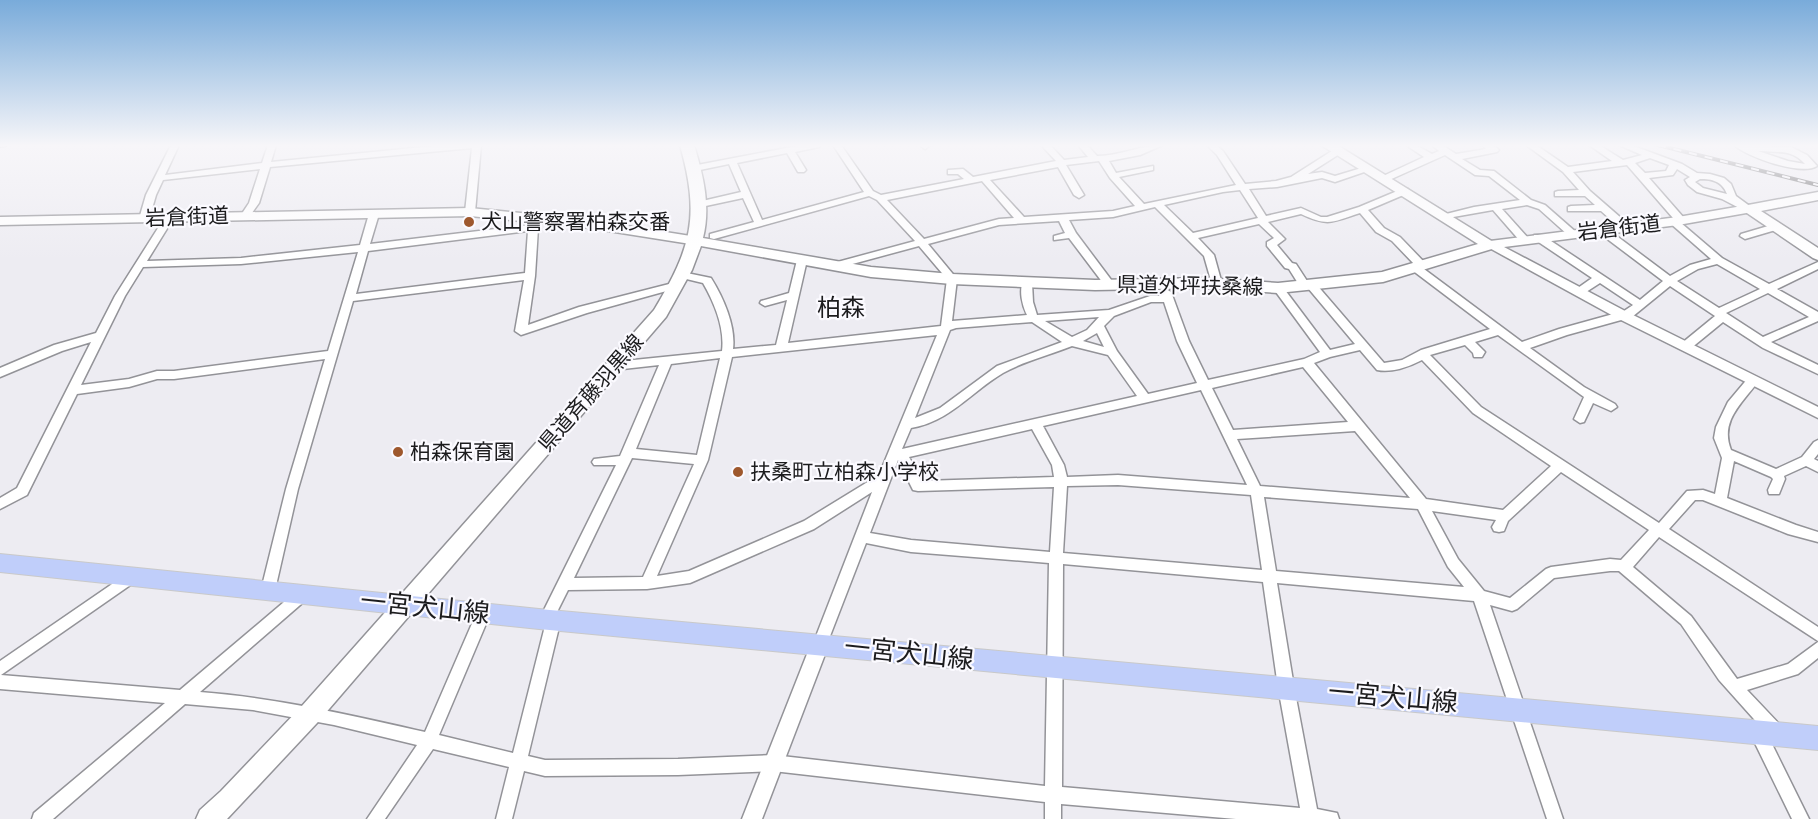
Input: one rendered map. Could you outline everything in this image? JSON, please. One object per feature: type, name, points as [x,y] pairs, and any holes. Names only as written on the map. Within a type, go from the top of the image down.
[{"type":"main road","name":"県道斉藤羽黒線","points":[[209,819],[230,800],[309,715],[660,313],[705,239],[698,183]]},
{"type":"main road","points":[[1391,183],[1490,245]]},
{"type":"main road","points":[[1748,209],[1818,196]]},
{"type":"main road","points":[[1748,209],[1818,255]]},
{"type":"main road","name":"県道外坪扶桑線","points":[[705,239],[871,272],[952,279],[1110,285],[1166,292],[1217,284],[1278,288],[1383,277],[1490,245]]},
{"type":"main road","name":"一宮犬山線","points":[[0,563],[135,575],[302,595],[1054,668],[1286,687],[1818,738]]},
{"type":"street","points":[[144,219],[157,183]]},
{"type":"street","points":[[246,215],[254,203],[260,183]]},
{"type":"street","points":[[470,212],[472,183]]},
{"type":"street","points":[[741,183],[759,223],[762,224]]},
{"type":"street","points":[[752,819],[884,478],[898,454],[906,424],[949,319],[952,279],[903,221],[875,196],[865,183]]},
{"type":"street","points":[[705,239],[875,196],[951,183]]},
{"type":"street","points":[[989,183],[1021,220]]},
{"type":"street","points":[[1072,183],[1079,195]]},
{"type":"street","points":[[1120,183],[1142,208]]},
{"type":"street","points":[[1239,183],[1264,221],[1280,239],[1271,244],[1381,367],[1393,366],[1498,331]]},
{"type":"street","points":[[834,266],[999,222],[1131,216],[1142,208],[1157,204],[1223,189],[1243,189],[1272,183]]},
{"type":"street","points":[[1504,183],[1528,202],[1542,207],[1572,233]]},
{"type":"street","points":[[1578,183],[1624,226]]},
{"type":"street","points":[[1647,183],[1657,202],[1718,260],[1818,317]]},
{"type":"street","points":[[1692,183],[1697,189],[1725,197],[1748,209]]},
{"type":"street","points":[[1725,183],[1731,188],[1732,197],[1748,209]]},
{"type":"street","points":[[1190,237],[1301,212],[1314,218],[1330,220],[1405,191]]},
{"type":"street","points":[[1558,194],[1587,193]]},
{"type":"street","points":[[701,204],[746,194]]},
{"type":"street","points":[[1445,217],[1528,202]]},
{"type":"street","points":[[1157,204],[1209,255],[1217,284]]},
{"type":"street","points":[[1495,207],[1524,239]]},
{"type":"street","points":[[1571,209],[1604,208]]},
{"type":"street","points":[[1362,209],[1380,230],[1396,239],[1419,267],[1498,331],[1590,396],[1611,407]]},
{"type":"street","name":"岩倉街道","points":[[1490,245],[1538,237],[1677,221],[1748,209]]},
{"type":"street","name":"岩倉街道","points":[[0,221],[470,212],[533,222],[616,226],[705,239]]},
{"type":"street","points":[[267,590],[292,489],[374,214]]},
{"type":"street","points":[[1063,218],[1071,234],[1110,285]]},
{"type":"street","points":[[0,504],[22,491],[75,390],[100,336],[139,264],[168,219]]},
{"type":"street","points":[[139,264],[241,261],[364,248],[509,229],[533,222],[530,276],[521,331],[679,280],[707,280],[716,297],[729,338],[727,354],[702,460],[647,582]]},
{"type":"street","points":[[1745,236],[1775,226]]},
{"type":"street","points":[[1602,230],[1669,281],[1763,341],[1818,370]]},
{"type":"street","points":[[1058,238],[1071,234]]},
{"type":"street","points":[[1538,237],[1641,304]]},
{"type":"street","points":[[1490,245],[1622,315],[1818,413]]},
{"type":"street","points":[[781,348],[802,260]]},
{"type":"street","points":[[1521,346],[1628,314],[1661,290],[1669,281],[1694,267],[1718,260]]},
{"type":"street","points":[[1686,346],[1722,314],[1818,265]]},
{"type":"street","points":[[349,298],[530,276]]},
{"type":"street","points":[[1579,292],[1599,278]]},
{"type":"street","points":[[1027,283],[1027,293],[1035,319],[1070,341],[1112,352]]},
{"type":"street","points":[[1278,288],[1326,354]]},
{"type":"street","points":[[614,366],[939,331],[954,324],[1110,312],[1166,292],[1184,341],[1257,493],[1286,687],[1310,818]]},
{"type":"street","points":[[765,303],[794,295]]},
{"type":"street","points":[[906,424],[926,420],[999,370],[1070,341],[1099,326],[1110,312]]},
{"type":"street","points":[[1763,341],[1818,317]]},
{"type":"street","points":[[1099,326],[1112,352],[1145,398]]},
{"type":"street","points":[[0,373],[58,348],[100,336]]},
{"type":"street","points":[[1466,340],[1479,352],[1478,354]]},
{"type":"street","points":[[898,454],[1306,362],[1326,354],[1362,346]]},
{"type":"street","points":[[75,390],[129,382],[157,375],[174,375],[333,354]]},
{"type":"street","points":[[1423,355],[1478,410],[1818,635]]},
{"type":"street","points":[[504,819],[517,761],[541,677],[550,619],[563,584],[626,457],[666,362]]},
{"type":"street","points":[[1306,362],[1422,504],[1453,563],[1480,597],[1554,819]]},
{"type":"street","points":[[1720,501],[1728,458],[1720,438],[1722,427],[1732,405],[1753,380]]},
{"type":"street","points":[[1580,419],[1590,396]]},
{"type":"street","points":[[1035,423],[1058,465],[1061,481],[1056,559],[1053,819]]},
{"type":"street","points":[[1229,435],[1357,426]]},
{"type":"street","points":[[1776,474],[1806,460],[1818,445]]},
{"type":"street","points":[[1727,453],[1776,474],[1779,479],[1774,490]]},
{"type":"street","points":[[898,454],[918,486],[1118,480],[1257,493],[1422,504],[1503,522],[1560,465]]},
{"type":"street","points":[[598,462],[626,457],[702,460]]},
{"type":"street","points":[[1806,460],[1818,467]]},
{"type":"street","points":[[563,584],[647,582],[690,577],[809,525],[884,478]]},
{"type":"street","points":[[861,537],[911,546],[1468,593],[1512,605],[1551,573],[1627,564],[1692,495],[1703,495],[1793,530],[1818,537]]},
{"type":"street","points":[[1622,566],[1686,620],[1768,733],[1801,819]]},
{"type":"street","points":[[0,669],[135,575]]},
{"type":"street","points":[[40,819],[302,595]]},
{"type":"street","points":[[375,819],[429,741],[484,612]]},
{"type":"street","points":[[1734,687],[1793,669],[1818,649]]},
{"type":"street","points":[[0,682],[183,699],[253,703],[334,718],[545,768],[678,767],[773,763],[1054,795],[1330,819]]},
{"type":"railway","points":[[1811,183],[1818,185]]},
{"type":"place","name":"犬山警察署柏森交番","points":[[469,222]]},
{"type":"place","name":"柏森保育園","points":[[398,452]]},
{"type":"place","name":"扶桑町立柏森小学校","points":[[738,472]]},
{"type":"district","name":"柏森","points":[[841,308]]}]
